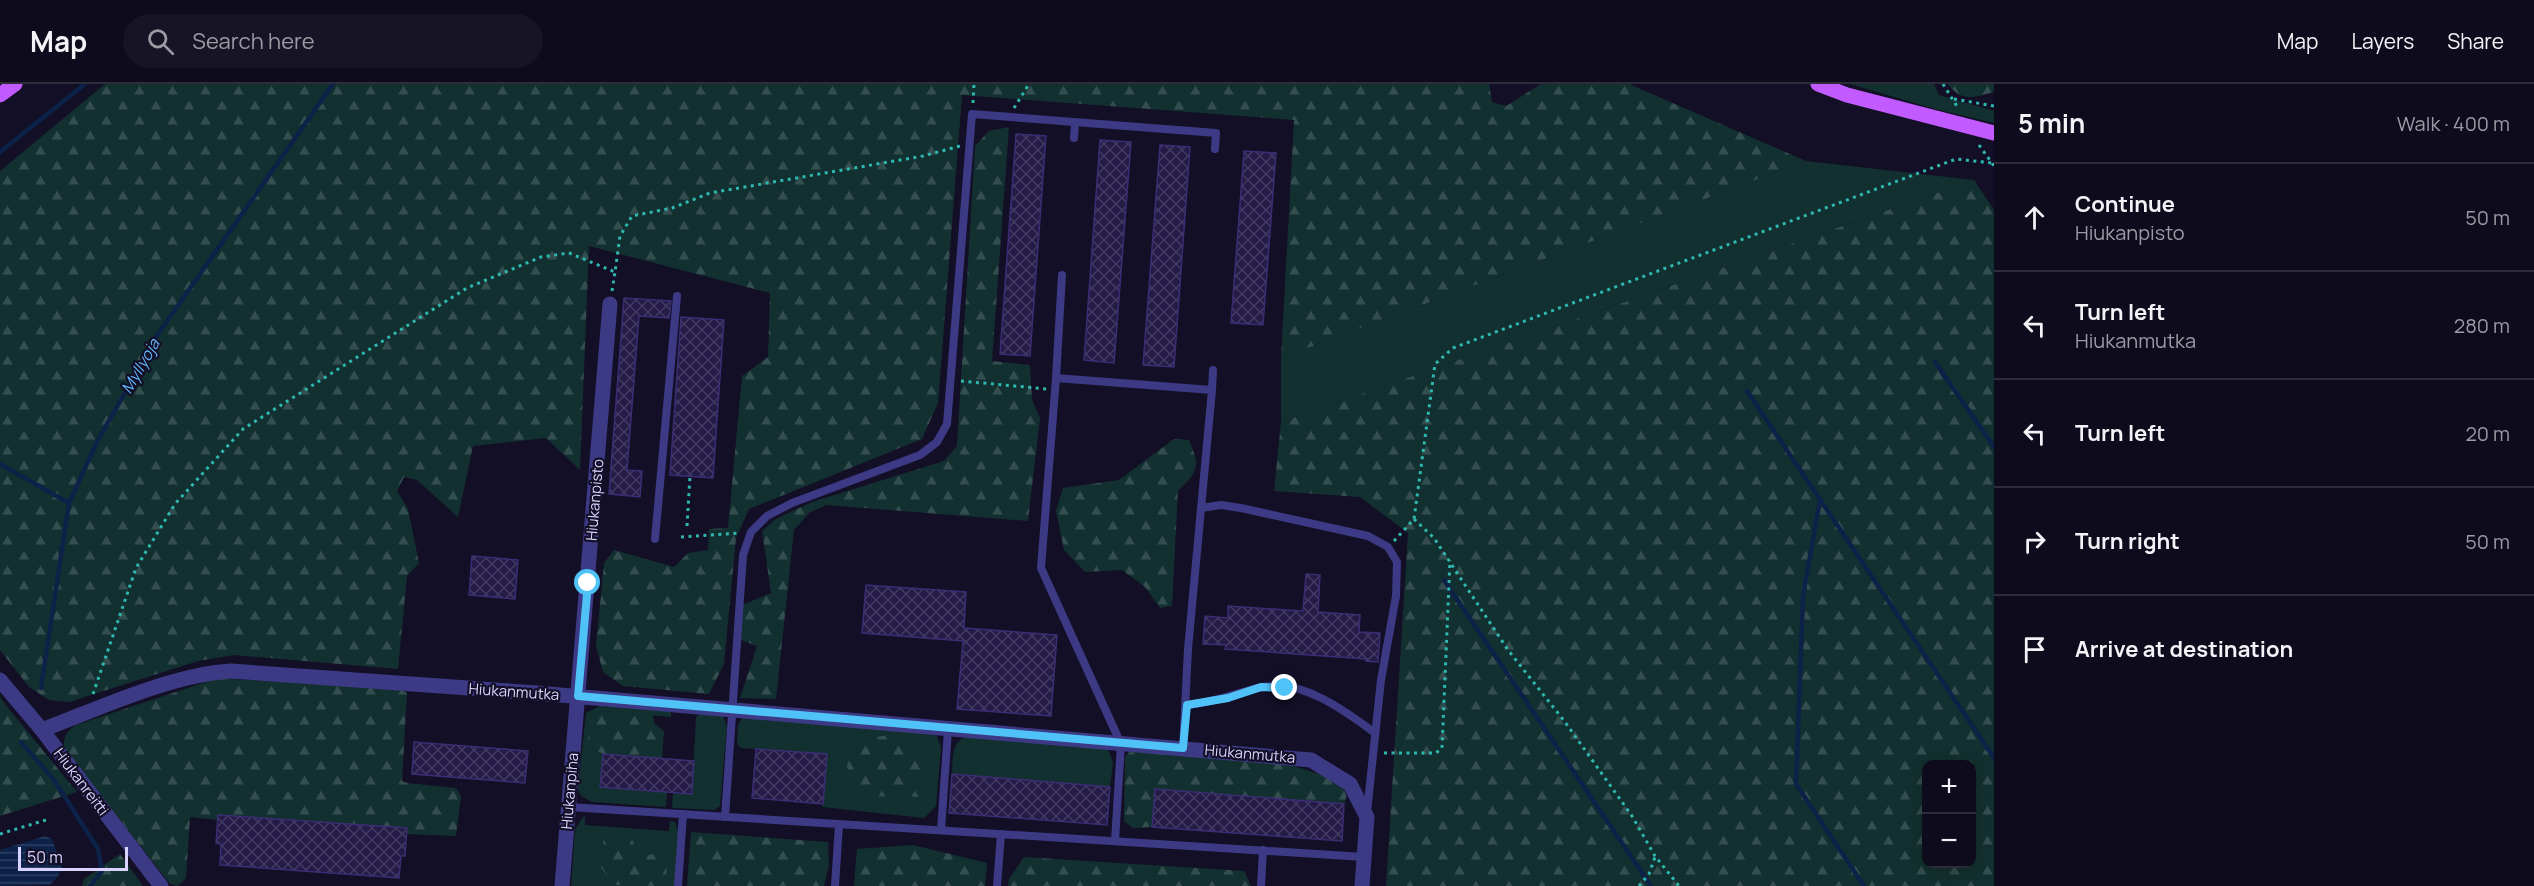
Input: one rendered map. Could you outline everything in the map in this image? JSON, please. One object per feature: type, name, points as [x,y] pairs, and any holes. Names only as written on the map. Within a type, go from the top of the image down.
[{"type":"main road","points":[[0,95],[15,84]]},
{"type":"main road","points":[[1818,84],[1847,95],[1994,133]]},
{"type":"street","name":"Hiukanpisto","points":[[578,696],[611,299]]},
{"type":"street","name":"Hiukanmutka","points":[[42,730],[207,673],[231,671],[578,696],[1311,760],[1350,784],[1367,817]]},
{"type":"street","name":"Hiukanreitti","points":[[0,680],[42,730],[161,886]]},
{"type":"street","name":"Hiukanpiha","points":[[562,886],[578,696]]},
{"type":"street","points":[[1362,886],[1367,817]]},
{"type":"lane","points":[[725,817],[743,555],[751,532],[767,516],[792,503],[920,455],[937,442],[947,424],[972,114],[1216,133],[1215,149]]},
{"type":"lane","points":[[1074,138],[1075,123]]},
{"type":"lane","points":[[1062,274],[1041,568],[1121,744],[1115,841]]},
{"type":"lane","points":[[655,539],[677,296]]},
{"type":"lane","points":[[1183,748],[1187,705],[1188,649],[1213,370]]},
{"type":"lane","points":[[1056,378],[1212,390]]},
{"type":"lane","points":[[1201,508],[1221,505],[1241,508],[1368,536],[1389,547],[1397,561],[1396,596],[1381,680],[1367,817]]},
{"type":"lane","points":[[1187,705],[1228,698],[1261,687],[1285,688],[1323,700],[1344,710],[1375,733]]},
{"type":"lane","points":[[941,830],[948,730]]},
{"type":"lane","points":[[569,807],[1364,857]]},
{"type":"lane","points":[[678,886],[683,814]]},
{"type":"lane","points":[[835,886],[839,824]]},
{"type":"lane","points":[[997,886],[1001,834]]},
{"type":"lane","points":[[1261,886],[1263,850]]},
{"type":"path","points":[[972,114],[974,84]]},
{"type":"path","points":[[1009,118],[1029,84]]},
{"type":"path","points":[[1943,84],[1954,99],[1994,106]]},
{"type":"path","points":[[611,299],[620,236],[632,216],[672,208],[710,193],[913,158],[968,144]]},
{"type":"path","points":[[1979,145],[1993,165]]},
{"type":"path","points":[[1400,536],[1414,519],[1435,364],[1452,348],[1956,159],[1993,165]]},
{"type":"path","points":[[87,713],[136,568],[175,504],[243,429],[467,288],[541,257],[569,254],[615,272]]},
{"type":"path","points":[[951,381],[1054,390]]},
{"type":"path","points":[[687,526],[690,476]]},
{"type":"path","points":[[1414,519],[1434,538],[1450,560],[1508,651],[1565,722],[1632,816],[1655,856],[1679,886]]},
{"type":"path","points":[[681,537],[751,532]]},
{"type":"path","points":[[1373,753],[1436,753],[1442,748],[1450,560]]},
{"type":"path","points":[[0,834],[49,819]]},
{"type":"path","points":[[1639,886],[1649,874],[1655,856]]},
{"type":"green space","points":[[105,84],[1489,84],[1492,102],[1506,106],[1541,84],[1629,84],[1806,161],[1281,358],[1294,120],[962,95],[938,403],[922,439],[749,509],[736,538],[724,664],[709,694],[623,686],[603,672],[596,646],[604,563],[614,550],[674,567],[688,553],[708,550],[709,529],[728,528],[742,376],[768,357],[770,293],[589,246],[580,470],[546,438],[473,446],[458,517],[417,480],[404,477],[397,491],[408,509],[419,563],[407,576],[398,669],[234,655],[198,661],[69,702],[49,700],[29,687],[0,650],[0,171]]},
{"type":"green space","points":[[1850,84],[1934,84],[1939,95],[1994,111],[1994,123],[1935,109]]},
{"type":"green space","points":[[1948,84],[1994,84],[1994,92],[1974,97],[1963,96]]},
{"type":"green space","points":[[1009,127],[992,361],[1030,365],[1032,400],[1040,418],[1028,521],[826,505],[809,513],[794,530],[776,699],[740,698],[757,646],[741,640],[742,605],[771,593],[762,531],[776,519],[812,502],[944,461],[957,446],[975,146],[989,131]]},
{"type":"green space","points":[[1806,161],[1974,180],[1281,422],[1281,358]]},
{"type":"green space","points":[[1974,180],[1994,210],[1994,886],[1386,886],[1408,533],[1360,497],[1274,491],[1281,422]]},
{"type":"green space","points":[[1174,439],[1189,440],[1196,462],[1194,473],[1178,491],[1172,606],[1160,608],[1145,587],[1122,570],[1085,572],[1064,550],[1056,511],[1063,488],[1119,480]]},
{"type":"green space","points":[[218,678],[402,690],[407,693],[402,781],[456,788],[461,796],[456,836],[406,834],[406,828],[219,815],[218,820],[190,817],[186,878],[178,886],[170,884],[64,748],[64,741],[68,732],[76,725]]},
{"type":"green space","points":[[0,697],[9,709],[77,792],[0,816]]},
{"type":"green space","points":[[600,706],[671,712],[671,717],[603,711],[594,717],[590,726],[591,748],[603,754],[600,787],[667,792],[666,807],[592,802],[581,796],[578,788],[586,713]]},
{"type":"green space","points":[[603,711],[653,715],[654,723],[664,731],[662,759],[603,754],[591,748],[588,737],[589,726],[594,717]]},
{"type":"green space","points":[[700,714],[723,716],[727,726],[720,806],[714,810],[672,808],[673,793],[692,794],[696,717]]},
{"type":"green space","points":[[742,718],[936,734],[941,747],[936,806],[924,818],[822,807],[827,754],[741,748],[737,744],[738,725]]},
{"type":"green space","points":[[888,735],[924,749],[927,773],[922,797],[857,796],[847,767],[852,741]]},
{"type":"green space","points":[[967,736],[1108,749],[1113,763],[1110,787],[952,774],[955,747]]},
{"type":"green space","points":[[1131,750],[1284,764],[1338,783],[1344,789],[1346,798],[1344,804],[1155,789],[1152,827],[1133,828],[1124,821],[1125,757]]},
{"type":"green space","points":[[585,817],[585,825],[669,831],[670,821],[675,822],[679,834],[675,886],[571,886],[575,829]]},
{"type":"green space","points":[[614,830],[632,839],[639,858],[660,852],[667,859],[666,879],[661,886],[614,885],[600,866],[605,832]]},
{"type":"green space","points":[[691,832],[828,842],[829,865],[824,886],[687,886]]},
{"type":"green space","points":[[913,845],[987,863],[985,886],[854,886],[857,849]]},
{"type":"green space","points":[[120,854],[143,886],[82,886],[84,879]]},
{"type":"green space","points":[[1024,857],[1244,871],[1251,886],[1008,886],[1009,879]]},
{"type":"water","points":[[45,836],[52,839],[62,868],[50,885],[0,886],[0,850]]},
{"type":"building","points":[[1016,134],[1046,136],[1030,356],[1000,354]]},
{"type":"building","points":[[1100,140],[1131,142],[1114,363],[1084,360]]},
{"type":"building","points":[[1160,145],[1190,147],[1174,367],[1143,365]]},
{"type":"building","points":[[1244,151],[1276,153],[1263,325],[1231,323]]},
{"type":"building","points":[[624,298],[671,301],[669,318],[639,316],[627,470],[642,471],[640,497],[609,494]]},
{"type":"building","points":[[681,317],[724,320],[713,478],[670,475]]},
{"type":"building","points":[[472,556],[518,560],[515,599],[469,595]]},
{"type":"building","points":[[1306,574],[1320,575],[1318,612],[1360,615],[1359,632],[1380,633],[1378,662],[1366,661],[1366,659],[1225,649],[1226,645],[1203,644],[1205,616],[1228,618],[1228,606],[1303,611]]},
{"type":"building","points":[[866,585],[966,592],[964,628],[1057,635],[1051,716],[957,709],[963,641],[862,633]]},
{"type":"building","points":[[414,742],[528,751],[525,783],[412,774]]},
{"type":"building","points":[[756,749],[827,754],[823,804],[752,798]]},
{"type":"building","points":[[603,754],[694,761],[692,794],[600,787]]},
{"type":"building","points":[[952,774],[1110,787],[1107,825],[949,813]]},
{"type":"building","points":[[1155,789],[1344,804],[1342,841],[1152,827]]},
{"type":"building","points":[[218,815],[407,828],[405,856],[401,856],[399,878],[220,865],[221,844],[216,843]]},
{"type":"waterway","points":[[0,152],[85,84]]},
{"type":"waterway","name":"Myllyoja","points":[[41,688],[69,503],[97,442],[158,334],[333,84]]},
{"type":"waterway","points":[[1935,362],[1994,447]]},
{"type":"waterway","points":[[1747,391],[1994,758]]},
{"type":"waterway","points":[[0,464],[69,503]]},
{"type":"waterway","points":[[1820,500],[1803,596],[1796,784],[1864,886]]},
{"type":"waterway","points":[[1444,580],[1651,886]]},
{"type":"waterway","name":"Myllyoja","points":[[21,742],[54,780],[98,849],[102,871],[90,886]]},
{"type":"route","points":[[588,583],[578,696],[948,730],[1183,748],[1187,705],[1205,704],[1261,687],[1285,688]]}]
